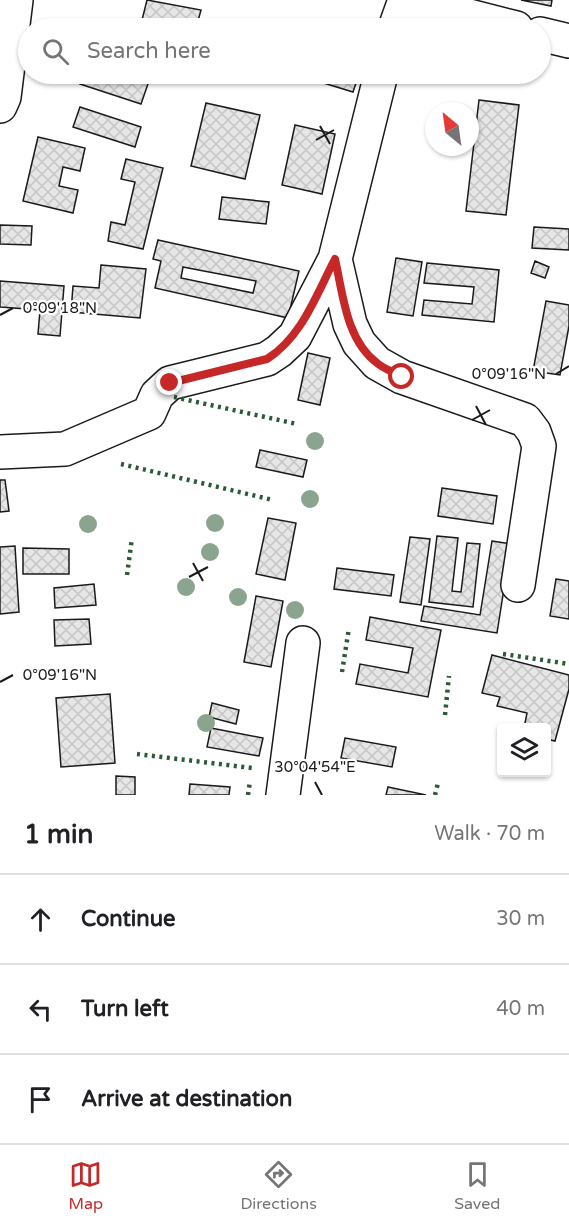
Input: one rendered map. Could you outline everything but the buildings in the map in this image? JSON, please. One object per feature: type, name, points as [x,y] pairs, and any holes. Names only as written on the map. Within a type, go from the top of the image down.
[{"type":"street","points":[[0,106],[4,97],[16,0]]},
{"type":"street","points":[[399,18],[405,0],[476,18]]},
{"type":"street","points":[[551,37],[569,41]]},
{"type":"street","points":[[0,452],[65,449],[149,413],[157,395],[170,383],[267,359],[295,336],[335,259],[379,84]]},
{"type":"street","points":[[335,259],[350,324],[359,343],[376,363],[402,377],[525,420],[534,432],[539,446],[518,585]]},
{"type":"street","points":[[284,795],[303,643]]},
{"type":"hedge","points":[[174,397],[297,424]]},
{"type":"hedge","points":[[121,464],[273,500]]},
{"type":"hedge","points":[[127,575],[132,538]]},
{"type":"hedge","points":[[342,672],[349,628]]},
{"type":"hedge","points":[[503,654],[569,664]]},
{"type":"hedge","points":[[445,715],[449,676]]},
{"type":"hedge","points":[[137,754],[252,768]]},
{"type":"hedge","points":[[248,795],[250,781]]},
{"type":"hedge","points":[[435,795],[438,783]]},
{"type":"route","points":[[170,383],[193,375],[267,359],[279,351],[295,336],[335,259],[350,324],[359,343],[376,363],[402,377]]}]
